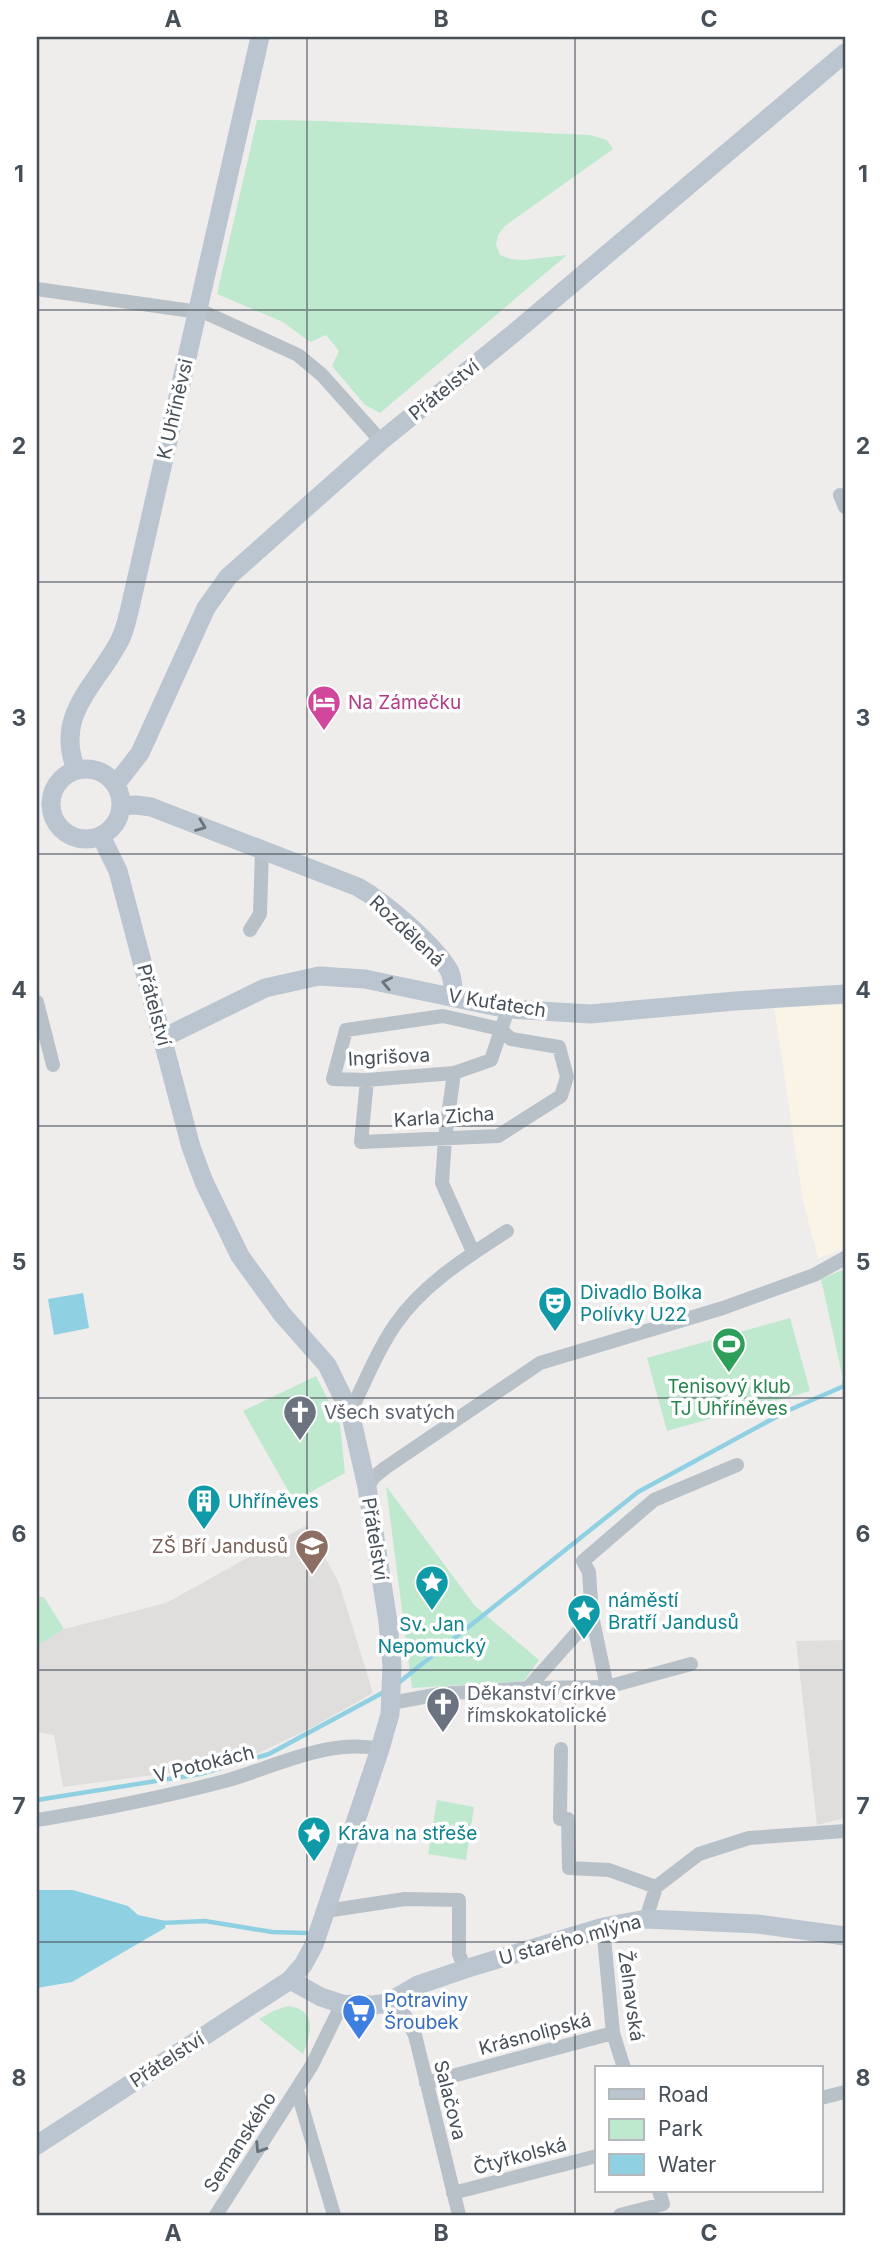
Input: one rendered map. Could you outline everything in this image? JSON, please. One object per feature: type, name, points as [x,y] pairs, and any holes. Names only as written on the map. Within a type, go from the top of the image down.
[{"type":"main road","name":"K Uhříněvsi","points":[[76,769],[70,748],[75,712],[82,697],[117,647],[124,629],[260,37]]},
{"type":"main road","name":"Přátelství","points":[[116,785],[139,753],[206,608],[216,592],[244,561],[381,441],[514,333],[845,53]]},
{"type":"main road","points":[[76,769],[99,770],[116,785],[121,795],[122,807],[113,827],[101,836],[89,839],[76,838],[65,833],[56,824],[44,797],[59,780],[76,769]]},
{"type":"main road","name":"Rozdělená","points":[[122,807],[151,807],[358,887],[378,899],[427,945],[451,972],[454,997]]},
{"type":"main road","name":"Přátelství","points":[[37,2145],[290,1980],[309,1956],[326,1911],[380,1749],[392,1699],[388,1622],[367,1487],[350,1412],[327,1365],[259,1285],[226,1230],[191,1147],[118,871],[101,836]]},
{"type":"main road","name":"V Kuťatech","points":[[163,1038],[265,988],[308,978],[351,977],[508,1009],[590,1014],[734,1000],[845,994]]},
{"type":"main road","name":"U starého mlýna","points":[[387,2003],[418,1985],[465,1969],[603,1927],[646,1919],[757,1924],[845,1936]]},
{"type":"main road","points":[[290,1980],[321,1997],[342,2004],[387,2003]]},
{"type":"street","points":[[37,289],[198,310],[298,355],[322,375],[381,441]]},
{"type":"street","points":[[250,930],[260,914],[262,849]]},
{"type":"street","points":[[37,1002],[53,1065]]},
{"type":"street","points":[[500,1029],[508,1009]]},
{"type":"street","name":"Ingrišova","points":[[443,1016],[500,1029],[491,1060],[454,1073],[367,1080],[333,1079],[346,1030],[443,1016]]},
{"type":"street","name":"Karla Zicha","points":[[367,1080],[361,1142],[498,1136],[561,1096],[567,1077],[559,1047],[511,1039],[500,1029]]},
{"type":"street","points":[[454,1073],[442,1184],[473,1252]]},
{"type":"street","points":[[350,1412],[394,1325],[417,1297],[473,1252],[506,1231]]},
{"type":"street","points":[[367,1487],[384,1468],[540,1363],[723,1308],[814,1275],[845,1258]]},
{"type":"street","points":[[607,1687],[592,1616],[589,1572],[583,1561],[654,1500],[737,1465]]},
{"type":"street","points":[[528,1688],[592,1616]]},
{"type":"street","points":[[392,1699],[528,1688],[607,1687],[691,1664]]},
{"type":"street","name":"V Potokách","points":[[37,1820],[225,1781],[312,1753],[360,1745],[380,1749]]},
{"type":"street","points":[[561,1749],[560,1819],[568,1819],[569,1868],[609,1870],[656,1887]]},
{"type":"street","points":[[646,1919],[656,1887],[699,1854],[750,1838],[845,1831]]},
{"type":"street","points":[[326,1911],[405,1899],[459,1900],[459,1954],[465,1969]]},
{"type":"street","name":"Želnavská","points":[[603,1927],[613,2033],[623,2066]]},
{"type":"street","name":"Salačova","points":[[387,2003],[405,2016],[411,2025],[459,2215]]},
{"type":"street","name":"Semanského","points":[[216,2215],[297,2090],[333,2026],[342,2004]]},
{"type":"street","name":"Krásnolipská","points":[[426,2083],[613,2033]]},
{"type":"street","points":[[297,2090],[334,2215]]},
{"type":"street","points":[[822,2098],[845,2092]]},
{"type":"street","name":"Čtyřkolská","points":[[453,2193],[595,2157]]},
{"type":"street","points":[[620,2215],[663,2204],[659,2192]]},
{"type":"shaded area","points":[[845,1005],[845,1248],[818,1258],[803,1201],[774,1006]]},
{"type":"shaded area","points":[[307,1525],[339,1583],[373,1693],[313,1727],[236,1764],[63,1787],[54,1735],[37,1732],[37,1646],[64,1629],[166,1603]]},
{"type":"shaded area","points":[[845,1640],[845,1818],[817,1825],[796,1641]]},
{"type":"green space","points":[[257,120],[590,135],[607,140],[613,149],[505,226],[498,235],[496,245],[500,255],[511,259],[567,255],[380,413],[365,405],[332,366],[339,351],[326,335],[310,342],[283,322],[217,294]]},
{"type":"green space","points":[[845,1269],[845,1388],[821,1279]]},
{"type":"green space","name":"Tenisový klub TJ Uhříněves","points":[[790,1318],[810,1391],[667,1431],[647,1358]]},
{"type":"green space","points":[[316,1376],[340,1424],[345,1473],[294,1501],[243,1411]]},
{"type":"green space","points":[[386,1486],[475,1606],[539,1660],[524,1681],[412,1688]]},
{"type":"green space","points":[[37,1597],[44,1597],[64,1629],[37,1646]]},
{"type":"green space","points":[[437,1800],[474,1807],[466,1860],[428,1854]]},
{"type":"green space","points":[[288,2006],[298,2008],[308,2017],[310,2031],[303,2054],[259,2019]]},
{"type":"water","points":[[83,1293],[89,1328],[54,1335],[48,1299]]},
{"type":"water","points":[[37,1890],[73,1890],[128,1906],[138,1915],[166,1921],[165,1928],[72,1982],[37,1988]]},
{"type":"waterway","points":[[397,1684],[638,1492],[787,1411],[844,1386],[845,1378]]},
{"type":"waterway","points":[[37,1800],[200,1774],[269,1754],[386,1691]]},
{"type":"waterway","points":[[161,1923],[205,1921],[272,1932],[306,1933]]},
{"type":"place","name":"Na Zámečku","points":[[324,732]]},
{"type":"place","name":"Divadlo Bolka Polívky U22","points":[[555,1333]]},
{"type":"place","name":"Tenisový klub TJ Uhříněves","points":[[729,1374]]},
{"type":"place","name":"Všech svatých","points":[[300,1442]]},
{"type":"place","name":"Uhříněves","points":[[204,1531]]},
{"type":"place","name":"ZŠ Bří Jandusů","points":[[312,1576]]},
{"type":"place","name":"Sv. Jan Nepomucký","points":[[432,1612]]},
{"type":"place","name":"náměstí Bratří Jandusů","points":[[584,1641]]},
{"type":"place","name":"Děkanství církve římskokatolické","points":[[443,1734]]},
{"type":"place","name":"Kráva na střeše","points":[[314,1863]]},
{"type":"place","name":"Potraviny Šroubek","points":[[359,2041]]}]
